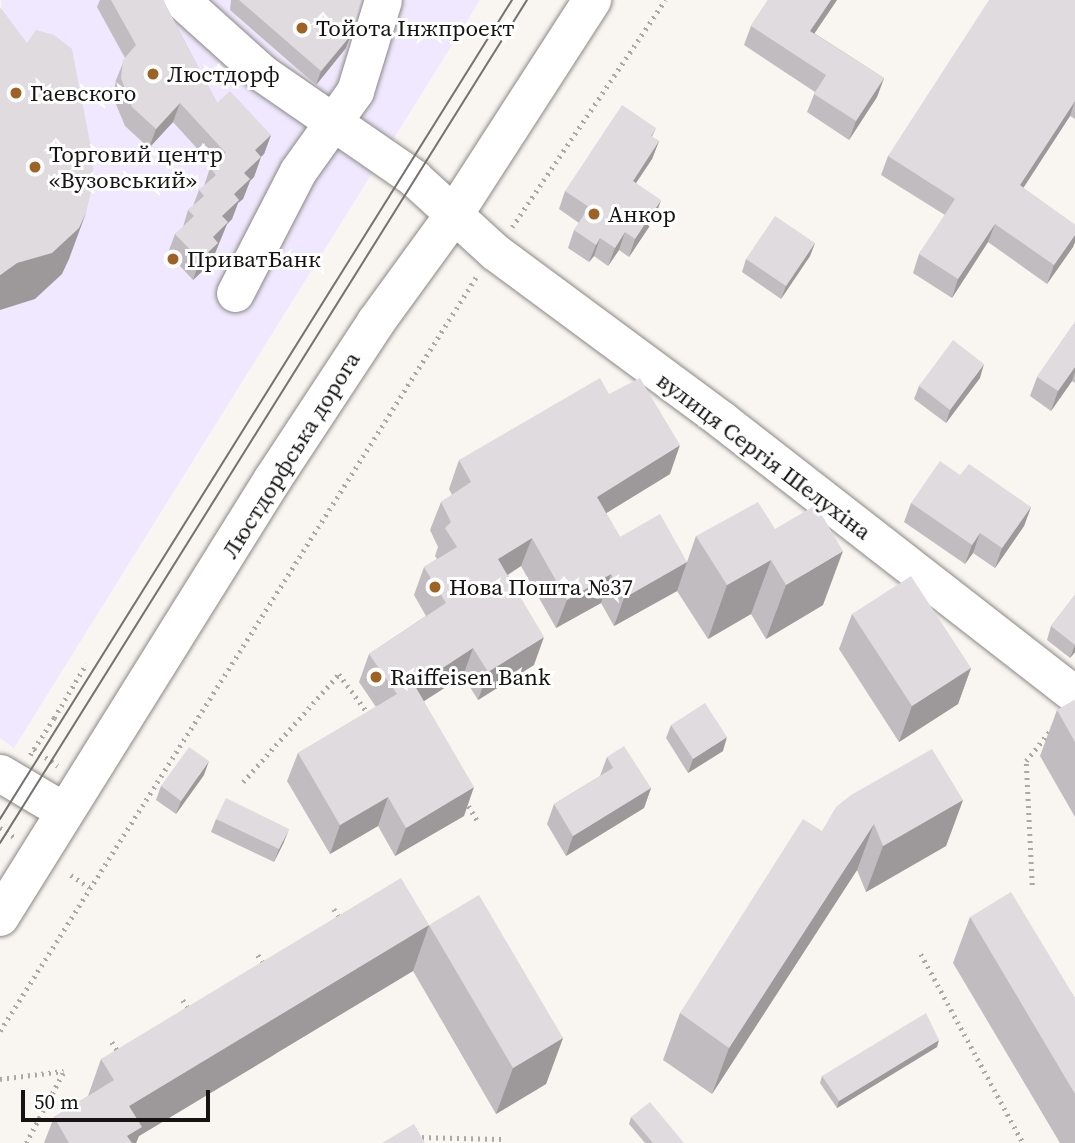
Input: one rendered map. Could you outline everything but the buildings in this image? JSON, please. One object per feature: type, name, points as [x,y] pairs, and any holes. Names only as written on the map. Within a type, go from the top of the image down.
[{"type":"main road","name":"Люстдорфська дорога","points":[[0,917],[64,811],[368,333],[453,216],[592,0]]},
{"type":"street","name":"вулиця Сергія Шелухіна","points":[[181,0],[262,73],[414,178],[495,252],[722,420],[1067,707]]},
{"type":"street","points":[[236,293],[298,171],[355,90],[383,0]]},
{"type":"street","points":[[12,769],[64,811]]},
{"type":"path","points":[[0,1031],[371,439],[664,0]]},
{"type":"path","points":[[50,724],[86,664]]},
{"type":"path","points":[[243,782],[339,674],[378,727]]},
{"type":"path","points":[[1032,885],[1026,761],[1067,707]]},
{"type":"path","points":[[12,769],[33,749],[54,718]]},
{"type":"path","points":[[33,749],[59,767]]},
{"type":"path","points":[[458,788],[477,820]]},
{"type":"path","points":[[0,828],[21,842]]},
{"type":"path","points":[[71,875],[89,887]]},
{"type":"path","points":[[334,909],[348,932]]},
{"type":"path","points":[[921,954],[1023,1143]]},
{"type":"path","points":[[258,955],[273,977]]},
{"type":"path","points":[[183,1000],[198,1022]]},
{"type":"path","points":[[112,1042],[127,1064]]},
{"type":"path","points":[[0,1079],[64,1071],[26,1143]]},
{"type":"path","points":[[411,1136],[493,1141],[501,1139]]},
{"type":"shaded area","points":[[1,0],[480,0],[14,748],[0,738],[0,134],[10,89]]},
{"type":"tram line","points":[[0,819],[512,0]]},
{"type":"tram line","points":[[0,843],[527,0]]},
{"type":"place","name":"Тойота Інжпроект","points":[[302,28]]},
{"type":"place","name":"Люстдорф","points":[[153,74]]},
{"type":"place","name":"Гаевского","points":[[16,93]]},
{"type":"place","name":"Торговий центр «Вузовський»","points":[[35,167]]},
{"type":"place","name":"Анкор","points":[[594,214]]},
{"type":"place","name":"ПриватБанк","points":[[173,259]]},
{"type":"place","name":"Нова Пошта №37","points":[[435,587]]},
{"type":"place","name":"Raiffeisen Bank","points":[[376,677]]}]
